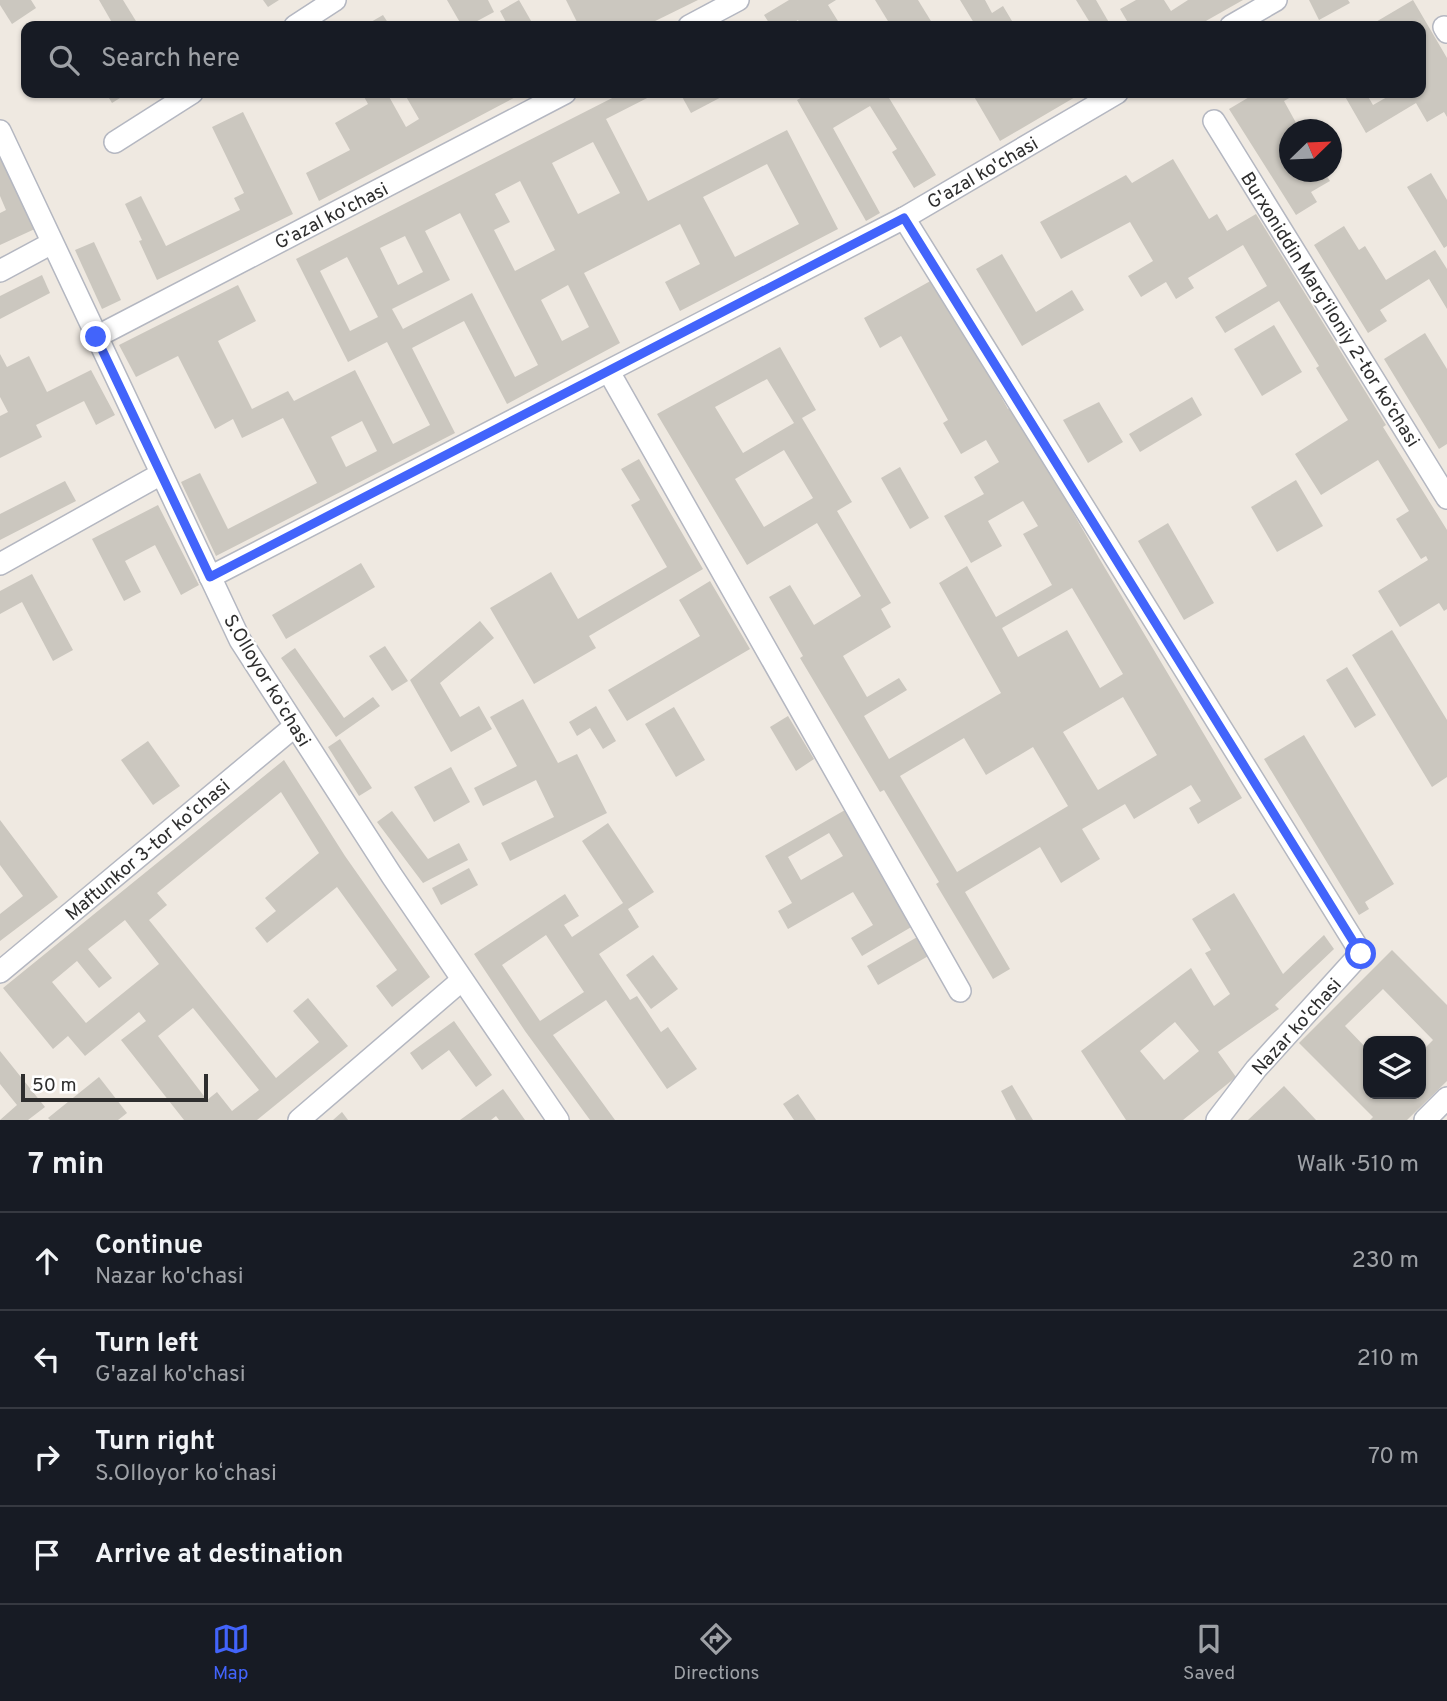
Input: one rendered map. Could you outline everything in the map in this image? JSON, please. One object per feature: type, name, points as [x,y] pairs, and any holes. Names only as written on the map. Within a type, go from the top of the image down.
[{"type":"street","points":[[303,21],[335,0]]},
{"type":"street","points":[[698,21],[738,0]]},
{"type":"street","points":[[1240,21],[1276,0]]},
{"type":"street","points":[[115,142],[184,98]]},
{"type":"street","name":"G'azal ko'chasi","points":[[96,337],[555,98]]},
{"type":"street","name":"G'azal ko'chasi","points":[[210,577],[904,218],[1108,98]]},
{"type":"street","name":"Burxoniddin Marg‘iloniy 2-tor ko‘chasi","points":[[1214,121],[1447,498]]},
{"type":"street","name":"S.Olloyor koʻchasi","points":[[0,131],[240,640],[462,980],[558,1120]]},
{"type":"street","name":"Nazar ko'chasi","points":[[904,218],[1361,954],[1256,1069],[1216,1120]]},
{"type":"street","points":[[0,271],[52,243]]},
{"type":"street","points":[[609,372],[960,990]]},
{"type":"street","points":[[0,564],[161,474]]},
{"type":"street","name":"Maftunkor 3-tor koʼchasi","points":[[0,972],[295,726]]},
{"type":"street","points":[[299,1120],[462,980]]},
{"type":"street","points":[[1425,1120],[1447,1098]]},
{"type":"building","points":[[0,0],[31,0],[36,8],[12,24],[0,5]]},
{"type":"building","points":[[99,0],[123,0],[136,21],[111,21]]},
{"type":"building","points":[[263,0],[279,0],[268,7]]},
{"type":"building","points":[[447,0],[488,0],[494,12],[477,21],[459,21]]},
{"type":"building","points":[[519,0],[531,21],[505,21],[500,11]]},
{"type":"building","points":[[566,0],[698,0],[655,21],[576,21]]},
{"type":"building","points":[[789,0],[836,0],[828,5],[838,21],[768,21],[764,15]]},
{"type":"building","points":[[875,0],[918,0],[931,21],[888,21]]},
{"type":"building","points":[[960,0],[985,0],[992,13],[1003,6],[1012,21],[973,21]]},
{"type":"building","points":[[1076,0],[1096,0],[1108,21],[1089,21]]},
{"type":"building","points":[[1136,0],[1164,0],[1171,11],[1188,0],[1243,0],[1206,21],[1127,21],[1120,9]]},
{"type":"building","points":[[1309,0],[1348,0],[1350,3],[1319,20]]},
{"type":"building","points":[[1413,0],[1425,21],[1377,21]]},
{"type":"building","points":[[383,15],[387,21],[373,21]]},
{"type":"building","points":[[1426,22],[1447,58],[1447,117],[1444,112],[1427,122],[1416,103],[1366,133],[1346,98],[1369,98],[1373,105],[1385,98],[1426,98]]},
{"type":"building","points":[[365,98],[390,98],[406,127],[419,119],[407,98],[514,98],[319,201],[306,173],[350,150],[335,123],[368,104]]},
{"type":"building","points":[[612,98],[647,98],[606,119],[648,201],[787,130],[838,229],[680,311],[665,282],[700,264],[680,224],[584,273],[620,343],[507,404],[464,321],[412,348],[455,433],[216,556],[181,482],[200,473],[228,529],[317,483],[283,418],[242,438],[233,419],[215,429],[178,356],[136,377],[119,345],[238,285],[256,321],[218,341],[252,409],[288,391],[294,401],[355,370],[393,444],[430,425],[387,342],[348,362],[296,259]],"holes":[[[593,142],[620,193],[578,214],[552,163]],[[767,164],[799,224],[735,257],[703,197]],[[520,181],[555,250],[515,271],[494,230],[510,222],[495,194]],[[460,213],[538,365],[515,377],[472,293],[403,329],[392,309],[450,280],[425,231]],[[405,236],[423,272],[398,285],[380,248]],[[347,257],[378,317],[350,331],[320,271]],[[568,285],[589,327],[562,341],[541,300]],[[362,421],[377,451],[346,467],[331,437]]]},
{"type":"building","points":[[683,98],[720,98],[691,113]]},
{"type":"building","points":[[889,98],[936,175],[914,188],[892,152],[897,149],[870,106],[833,128],[880,213],[866,221],[797,100]]},
{"type":"building","points":[[975,98],[1073,98],[1000,141]]},
{"type":"building","points":[[1248,98],[1289,98],[1284,101],[1294,119],[1279,119],[1279,182],[1328,182],[1311,192],[1317,202],[1296,215],[1229,109]]},
{"type":"building","points":[[243,112],[293,214],[157,280],[125,204],[141,196],[166,246],[240,210],[234,198],[244,193],[212,127]]},
{"type":"building","points":[[0,152],[37,228],[0,245],[0,213],[6,210],[0,196]]},
{"type":"building","points":[[1173,159],[1209,219],[1217,214],[1227,231],[1256,214],[1386,425],[1383,427],[1447,530],[1447,609],[1444,611],[1439,603],[1400,627],[1378,591],[1428,560],[1426,556],[1421,559],[1396,519],[1409,511],[1378,460],[1321,495],[1295,454],[1348,420],[1279,301],[1225,333],[1215,317],[1267,286],[1243,245],[1188,278],[1194,288],[1176,299],[1166,282],[1141,297],[1128,276],[1153,261],[1130,222],[1061,259],[1040,222],[1126,175],[1132,183]]},
{"type":"building","points":[[1431,173],[1447,200],[1447,246],[1444,248],[1407,187]]},
{"type":"building","points":[[1344,226],[1359,250],[1365,246],[1386,280],[1435,250],[1447,269],[1447,309],[1429,279],[1380,310],[1387,321],[1368,333],[1314,245]]},
{"type":"building","points":[[94,242],[121,300],[102,309],[75,250]]},
{"type":"building","points":[[1002,254],[1036,312],[1072,290],[1084,310],[1022,346],[976,269]]},
{"type":"building","points":[[42,275],[50,293],[0,319],[0,296]]},
{"type":"building","points":[[934,279],[1008,409],[1013,407],[1099,558],[1242,798],[1198,824],[1189,808],[1201,801],[1191,785],[1134,819],[1125,804],[1082,829],[1100,859],[1061,883],[1040,847],[965,892],[1010,969],[993,979],[884,790],[880,792],[800,658],[803,656],[769,597],[790,585],[814,625],[861,596],[817,523],[747,565],[657,414],[780,347],[816,410],[802,418],[852,502],[837,511],[891,603],[881,609],[891,627],[843,656],[867,697],[899,678],[907,690],[864,716],[889,759],[1001,693],[939,583],[967,566],[996,617],[1052,585],[1023,534],[1038,526],[1023,501],[988,521],[1002,546],[971,563],[944,516],[984,494],[974,477],[999,462],[986,440],[961,454],[943,423],[948,420],[901,336],[880,348],[864,318]],"holes":[[[767,379],[794,423],[743,453],[715,407]],[[784,450],[813,498],[764,527],[735,479]],[[1072,588],[1123,674],[1100,688],[1067,630],[1018,657],[1002,628]],[[1123,697],[1157,755],[1098,790],[1063,732]],[[964,738],[986,775],[1033,747],[1068,806],[957,872],[900,776]]]},
{"type":"building","points":[[1274,325],[1302,372],[1262,396],[1234,349]]},
{"type":"building","points":[[1425,333],[1447,369],[1447,444],[1439,449],[1384,359]]},
{"type":"building","points":[[0,354],[7,367],[29,356],[47,392],[91,370],[115,415],[96,425],[84,401],[36,425],[42,437],[0,458],[0,416],[8,412],[0,397]]},
{"type":"building","points":[[1192,397],[1202,415],[1140,452],[1129,434]]},
{"type":"building","points":[[1099,402],[1123,442],[1088,463],[1063,420]]},
{"type":"building","points":[[639,459],[703,569],[589,636],[596,648],[534,684],[490,608],[551,572],[578,619],[667,567],[631,505],[640,500],[621,469]]},
{"type":"building","points":[[900,467],[929,518],[910,529],[881,478]]},
{"type":"building","points":[[1296,480],[1323,526],[1277,552],[1251,507]]},
{"type":"building","points":[[65,481],[76,501],[0,540],[0,514]]},
{"type":"building","points":[[158,505],[199,585],[181,595],[155,545],[125,561],[141,592],[124,601],[92,539]]},
{"type":"building","points":[[1168,523],[1214,603],[1184,620],[1138,541]]},
{"type":"building","points":[[361,563],[375,587],[286,639],[272,615]]},
{"type":"building","points":[[32,574],[73,650],[53,661],[22,602],[0,614],[0,591]]},
{"type":"building","points":[[710,581],[750,649],[627,721],[608,690],[700,636],[679,600]]},
{"type":"building","points":[[480,621],[494,638],[440,683],[460,717],[479,706],[492,729],[451,752],[410,680]]},
{"type":"building","points":[[1392,630],[1447,720],[1447,777],[1432,787],[1352,655]]},
{"type":"building","points":[[385,646],[408,681],[392,691],[369,656]]},
{"type":"building","points":[[295,648],[344,718],[373,697],[380,706],[336,737],[281,658]]},
{"type":"building","points":[[1347,667],[1376,715],[1355,728],[1326,680]]},
{"type":"building","points":[[523,699],[558,763],[577,754],[607,813],[510,861],[501,843],[554,817],[536,780],[483,806],[474,788],[517,766],[490,717]]},
{"type":"building","points":[[596,706],[616,741],[603,749],[590,728],[577,736],[569,722]]},
{"type":"building","points":[[674,707],[705,760],[676,777],[645,724]]},
{"type":"building","points":[[788,716],[814,759],[796,771],[770,727]]},
{"type":"building","points":[[1304,735],[1394,884],[1365,902],[1369,909],[1359,915],[1264,759]]},
{"type":"building","points":[[340,739],[372,788],[359,796],[328,747]]},
{"type":"building","points":[[148,741],[180,786],[153,805],[121,760]]},
{"type":"building","points":[[284,760],[345,856],[430,977],[392,1007],[376,986],[397,970],[337,887],[267,943],[255,928],[276,911],[265,898],[319,853],[281,792],[157,893],[167,905],[149,920],[276,1078],[319,1042],[293,1011],[308,998],[348,1046],[257,1120],[184,1120],[121,1040],[146,1021],[139,1012],[85,1056],[68,1036],[53,1049],[3,988]],"holes":[[[125,920],[159,964],[86,1023],[52,982],[77,961],[99,988],[112,978],[88,949]],[[193,1008],[259,1090],[232,1111],[217,1092],[207,1100],[158,1036]]]},
{"type":"building","points":[[451,767],[470,802],[434,822],[414,787]]},
{"type":"building","points":[[845,810],[913,926],[862,956],[851,938],[873,925],[853,892],[788,929],[778,911],[792,903],[765,856]],"holes":[[[829,833],[843,856],[801,880],[788,857]]]},
{"type":"building","points":[[392,811],[428,859],[459,843],[468,860],[423,883],[377,822]]},
{"type":"building","points":[[0,820],[58,897],[0,941],[0,914],[23,896],[0,865]]},
{"type":"building","points":[[608,823],[654,892],[628,909],[639,927],[599,954],[630,1000],[637,996],[661,1032],[668,1027],[697,1069],[667,1089],[606,1000],[553,1035],[615,1120],[590,1120],[525,1031],[474,954],[565,894],[579,916],[564,925],[572,937],[623,903],[582,841]],"holes":[[[546,935],[584,992],[540,1021],[502,965]]]},
{"type":"building","points":[[469,868],[478,885],[441,905],[432,888]]},
{"type":"building","points":[[1234,893],[1283,974],[1324,935],[1334,949],[1275,1005],[1279,1009],[1218,1052],[1236,1077],[1183,1120],[1126,1120],[1081,1051],[1191,968],[1214,1006],[1230,994],[1205,953],[1211,950],[1192,919]],"holes":[[[1175,1022],[1199,1051],[1164,1080],[1140,1051]]]},
{"type":"building","points":[[919,936],[930,955],[878,985],[867,966]]},
{"type":"building","points":[[1392,950],[1447,1005],[1447,1081],[1407,1120],[1370,1120],[1373,1117],[1299,1043]]},
{"type":"building","points":[[653,955],[678,989],[651,1009],[626,975]]},
{"type":"building","points":[[454,1021],[492,1075],[476,1087],[449,1050],[422,1070],[410,1053]]},
{"type":"building","points":[[0,1051],[45,1107],[28,1120],[0,1120],[17,1105],[0,1084]]},
{"type":"building","points":[[99,1077],[127,1113],[118,1120],[48,1118]]},
{"type":"building","points":[[1012,1085],[1033,1120],[1016,1120],[1001,1091]]},
{"type":"building","points":[[1284,1086],[1316,1120],[1248,1120]]},
{"type":"building","points":[[503,1089],[525,1120],[499,1120],[496,1116],[491,1120],[460,1120]]},
{"type":"building","points":[[798,1094],[816,1120],[794,1120],[783,1104]]},
{"type":"building","points":[[342,1112],[348,1120],[333,1120]]},
{"type":"route","points":[[96,337],[210,577],[904,218],[1361,954]]}]
